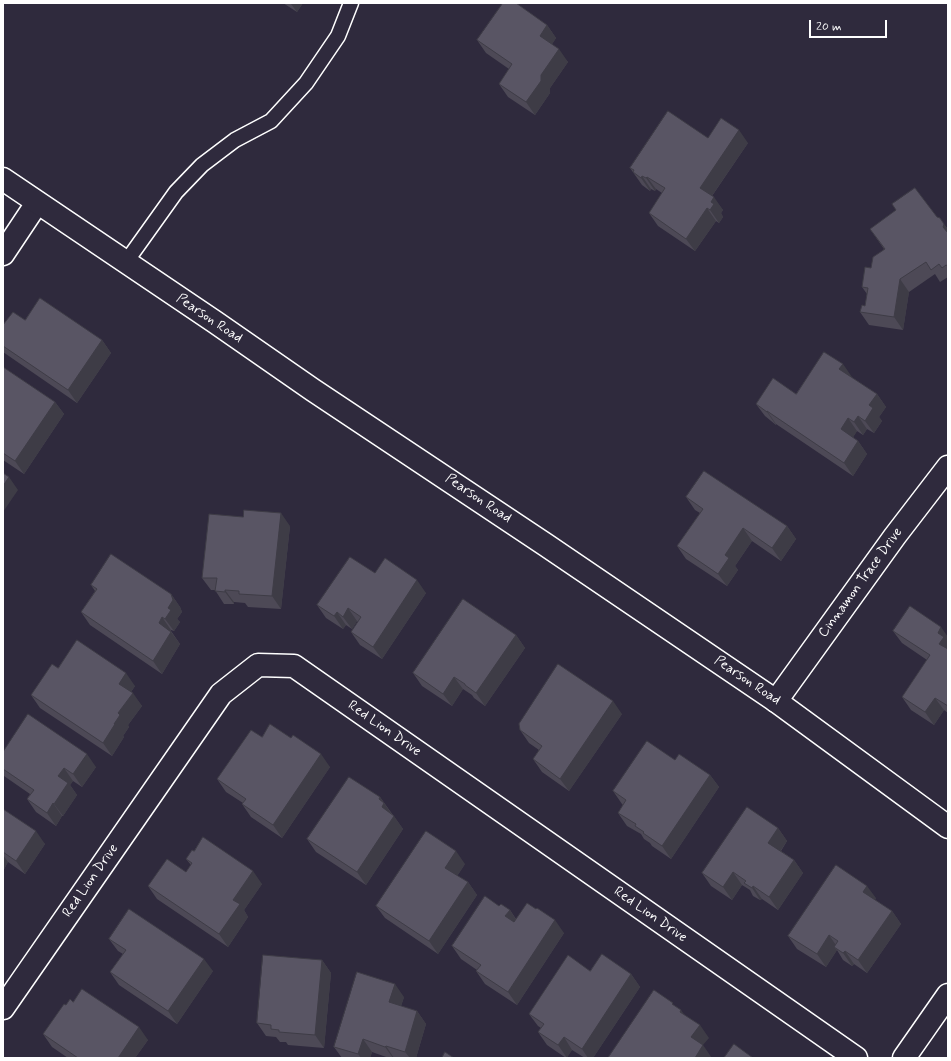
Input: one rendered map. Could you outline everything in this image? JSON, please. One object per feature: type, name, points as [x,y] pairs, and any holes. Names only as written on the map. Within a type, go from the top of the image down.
[{"type":"street","name":"Pearson Road","points":[[3,180],[776,701],[948,827]]},
{"type":"street","points":[[3,254],[38,203]]},
{"type":"street","name":"Cinnamon Trace Drive","points":[[776,701],[895,536],[948,467]]},
{"type":"street","name":"Red Lion Drive","points":[[3,1008],[221,694],[258,665],[294,666],[856,1058]]},
{"type":"street","points":[[904,1058],[948,995]]},
{"type":"lane","points":[[126,262],[176,192],[202,165],[235,140],[271,121],[306,83],[338,36],[351,3]]},
{"type":"building","points":[[503,3],[516,3],[547,25],[540,36],[559,49],[541,75],[541,81],[526,102],[499,84],[512,64],[477,40]]},
{"type":"building","points":[[668,111],[708,138],[721,118],[739,130],[700,188],[714,197],[711,202],[714,204],[710,210],[707,208],[686,239],[649,213],[665,188],[647,177],[642,176],[641,178],[633,172],[634,170],[630,168]]},
{"type":"building","points":[[915,188],[937,217],[940,218],[944,224],[943,227],[948,233],[948,266],[946,265],[942,268],[939,264],[931,270],[926,262],[900,279],[894,317],[860,312],[862,305],[865,306],[868,288],[862,287],[865,267],[871,268],[873,257],[885,249],[870,229],[896,210],[892,204]]},
{"type":"building","points":[[40,298],[102,340],[68,390],[3,346],[3,325],[6,321],[13,312],[25,320]]},
{"type":"building","points":[[824,352],[843,364],[839,369],[877,394],[869,405],[873,408],[865,421],[858,416],[854,422],[848,418],[841,429],[858,441],[844,463],[756,404],[773,378],[796,394]]},
{"type":"building","points":[[3,367],[55,402],[15,461],[3,453]]},
{"type":"building","points":[[704,471],[787,526],[772,548],[743,528],[725,555],[729,558],[718,574],[677,546],[703,509],[686,497]]},
{"type":"building","points":[[3,473],[9,477],[3,486]]},
{"type":"building","points":[[244,510],[281,513],[272,596],[239,594],[239,591],[215,591],[217,578],[202,578],[209,514],[243,517]]},
{"type":"building","points":[[111,554],[171,594],[173,600],[168,608],[171,610],[165,619],[162,617],[159,623],[171,632],[153,661],[81,612],[97,589],[91,585]]},
{"type":"building","points":[[350,557],[375,573],[385,558],[417,580],[373,647],[351,632],[361,617],[348,608],[343,617],[337,612],[334,616],[317,605]]},
{"type":"building","points":[[463,599],[516,635],[476,693],[454,677],[443,694],[413,673]]},
{"type":"building","points":[[910,606],[941,627],[938,633],[944,637],[939,644],[948,649],[948,706],[935,698],[925,712],[902,697],[930,655],[893,631]]},
{"type":"building","points":[[77,640],[126,673],[119,684],[133,693],[118,713],[120,715],[103,743],[31,695],[52,664],[58,668]]},
{"type":"building","points":[[558,664],[613,701],[560,779],[533,759],[542,746],[520,730],[519,724]]},
{"type":"building","points":[[28,714],[87,754],[73,774],[64,768],[58,776],[68,783],[47,813],[27,799],[34,790],[3,769],[3,752]]},
{"type":"building","points":[[270,724],[291,738],[293,735],[321,754],[273,825],[242,804],[246,799],[217,779],[251,730],[262,737]]},
{"type":"building","points":[[647,741],[675,760],[679,754],[710,775],[662,846],[643,833],[644,832],[635,826],[636,824],[618,813],[626,800],[613,791]]},
{"type":"building","points":[[349,777],[380,797],[379,799],[384,803],[382,807],[394,816],[357,872],[307,839]]},
{"type":"building","points":[[747,807],[778,828],[768,843],[794,860],[769,897],[753,886],[752,888],[744,883],[746,881],[733,872],[723,887],[702,873]]},
{"type":"building","points":[[3,809],[36,831],[16,861],[3,852]]},
{"type":"building","points":[[426,831],[456,851],[445,868],[468,882],[429,941],[376,906]]},
{"type":"building","points":[[203,837],[253,871],[233,900],[240,904],[219,934],[148,886],[167,859],[186,872],[192,863],[186,859],[192,850],[194,851]]},
{"type":"building","points":[[836,865],[867,886],[863,892],[892,911],[858,960],[845,951],[843,953],[834,947],[838,941],[829,935],[817,954],[788,936]]},
{"type":"building","points":[[485,896],[499,906],[501,904],[510,910],[505,916],[514,922],[527,903],[555,920],[508,992],[476,971],[481,965],[452,946]]},
{"type":"building","points":[[129,909],[204,959],[168,1011],[110,972],[126,950],[109,939]]},
{"type":"building","points":[[602,954],[631,974],[582,1049],[564,1037],[558,1045],[538,1032],[544,1024],[529,1014],[568,955],[590,971]]},
{"type":"building","points":[[263,955],[322,960],[315,1035],[279,1032],[279,1030],[271,1029],[271,1025],[257,1023]]},
{"type":"building","points":[[357,972],[395,984],[389,1002],[417,1011],[405,1052],[363,1039],[358,1054],[334,1047]]},
{"type":"building","points":[[82,989],[139,1027],[118,1058],[78,1058],[43,1034],[64,1004],[66,1005],[70,999],[73,1002]]},
{"type":"building","points":[[654,990],[673,1003],[672,1004],[681,1010],[680,1012],[700,1025],[691,1037],[703,1045],[695,1058],[608,1058]]},
{"type":"building","points":[[734,1044],[753,1058],[724,1058]]},
{"type":"building","points":[[445,1052],[454,1058],[442,1058]]}]
